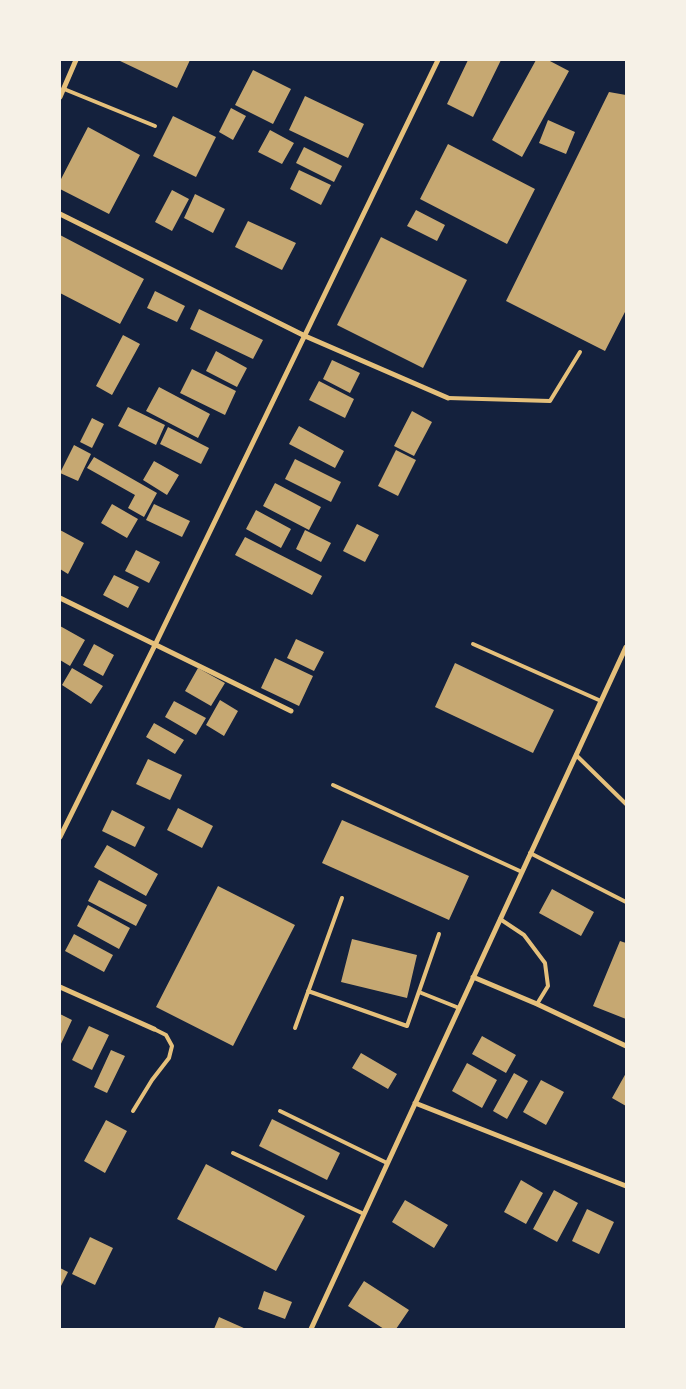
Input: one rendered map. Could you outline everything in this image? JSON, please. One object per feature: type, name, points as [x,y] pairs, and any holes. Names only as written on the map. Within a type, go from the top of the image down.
[{"type":"street","points":[[60,97],[76,60]]},
{"type":"street","points":[[60,836],[306,336],[438,60]]},
{"type":"street","points":[[60,214],[306,336],[448,398]]},
{"type":"street","points":[[60,598],[291,711]]},
{"type":"street","points":[[312,1329],[626,647]]},
{"type":"street","points":[[473,978],[536,1004],[626,1046]]},
{"type":"street","points":[[60,987],[154,1029]]},
{"type":"street","points":[[415,1103],[626,1186]]},
{"type":"lane","points":[[64,89],[155,126]]},
{"type":"lane","points":[[448,398],[550,400],[580,352]]},
{"type":"lane","points":[[473,644],[601,701]]},
{"type":"lane","points":[[576,755],[626,804]]},
{"type":"lane","points":[[333,785],[522,872]]},
{"type":"lane","points":[[530,853],[626,902]]},
{"type":"lane","points":[[295,1028],[342,898]]},
{"type":"lane","points":[[500,919],[524,935],[545,963],[548,986],[536,1004]]},
{"type":"lane","points":[[308,991],[406,1026],[439,934]]},
{"type":"lane","points":[[419,992],[459,1008]]},
{"type":"lane","points":[[133,1111],[152,1080],[169,1058],[172,1046],[166,1035],[154,1029]]},
{"type":"lane","points":[[280,1111],[387,1163]]},
{"type":"lane","points":[[233,1153],[364,1214]]},
{"type":"building","points":[[118,60],[190,60],[177,88]]},
{"type":"building","points":[[468,60],[501,60],[473,117],[447,104]]},
{"type":"building","points":[[536,60],[548,60],[569,71],[522,157],[492,140]]},
{"type":"building","points":[[253,70],[291,89],[273,124],[235,105]]},
{"type":"building","points":[[609,92],[626,95],[626,310],[605,351],[506,301]]},
{"type":"building","points":[[305,96],[364,124],[348,158],[289,130]]},
{"type":"building","points":[[231,108],[246,116],[233,140],[219,132]]},
{"type":"building","points":[[173,116],[216,137],[196,177],[153,156]]},
{"type":"building","points":[[548,120],[575,132],[566,154],[539,143]]},
{"type":"building","points":[[88,127],[140,155],[109,214],[60,189],[60,181]]},
{"type":"building","points":[[270,130],[294,143],[282,164],[258,152]]},
{"type":"building","points":[[448,144],[535,189],[507,244],[420,199]]},
{"type":"building","points":[[304,147],[342,166],[334,182],[296,163]]},
{"type":"building","points":[[299,170],[331,185],[321,205],[290,189]]},
{"type":"building","points":[[172,190],[189,199],[172,231],[155,222]]},
{"type":"building","points":[[195,194],[225,209],[213,233],[184,218]]},
{"type":"building","points":[[416,210],[445,225],[437,241],[407,226]]},
{"type":"building","points":[[248,221],[296,243],[282,270],[235,247]]},
{"type":"building","points":[[60,235],[144,279],[120,324],[60,293]]},
{"type":"building","points":[[381,237],[467,280],[423,368],[337,325]]},
{"type":"building","points":[[155,291],[185,306],[177,322],[147,308]]},
{"type":"building","points":[[199,309],[263,340],[253,359],[190,329]]},
{"type":"building","points":[[123,335],[140,344],[112,395],[96,386]]},
{"type":"building","points":[[216,351],[247,368],[237,387],[206,371]]},
{"type":"building","points":[[332,360],[360,373],[350,393],[323,379]]},
{"type":"building","points":[[192,369],[236,391],[225,415],[180,393]]},
{"type":"building","points":[[319,381],[354,399],[345,418],[309,400]]},
{"type":"building","points":[[159,387],[210,414],[198,438],[146,411]]},
{"type":"building","points":[[128,407],[165,425],[156,445],[118,426]]},
{"type":"building","points":[[412,411],[432,422],[414,456],[394,446]]},
{"type":"building","points":[[92,418],[104,424],[92,448],[80,442]]},
{"type":"building","points":[[299,426],[344,451],[335,468],[289,444]]},
{"type":"building","points":[[168,427],[209,448],[201,464],[160,444]]},
{"type":"building","points":[[74,445],[91,454],[78,481],[60,473]]},
{"type":"building","points":[[396,450],[416,460],[398,496],[378,486]]},
{"type":"building","points":[[94,457],[157,493],[144,517],[128,508],[135,495],[87,468]]},
{"type":"building","points":[[295,459],[341,482],[331,502],[285,479]]},
{"type":"building","points":[[154,461],[179,475],[167,495],[143,480]]},
{"type":"building","points":[[275,483],[321,507],[309,530],[263,506]]},
{"type":"building","points":[[112,504],[138,519],[127,538],[101,523]]},
{"type":"building","points":[[154,504],[190,521],[182,537],[146,520]]},
{"type":"building","points":[[256,510],[291,529],[281,548],[246,529]]},
{"type":"building","points":[[357,524],[379,535],[365,562],[343,551]]},
{"type":"building","points":[[60,530],[84,543],[68,574],[60,569]]},
{"type":"building","points":[[305,530],[331,543],[321,562],[296,549]]},
{"type":"building","points":[[245,537],[322,576],[312,595],[235,555]]},
{"type":"building","points":[[136,550],[160,562],[149,583],[125,571]]},
{"type":"building","points":[[114,575],[139,587],[128,608],[103,595]]},
{"type":"building","points":[[60,626],[85,640],[70,666],[60,660]]},
{"type":"building","points":[[296,639],[324,652],[314,671],[287,658]]},
{"type":"building","points":[[94,644],[114,655],[103,676],[83,665]]},
{"type":"building","points":[[275,658],[313,676],[299,706],[261,688]]},
{"type":"building","points":[[455,663],[554,710],[533,753],[435,707]]},
{"type":"building","points":[[72,668],[103,686],[91,704],[62,685]]},
{"type":"building","points":[[198,668],[225,683],[211,706],[185,691]]},
{"type":"building","points":[[220,700],[238,711],[224,736],[206,725]]},
{"type":"building","points":[[174,701],[206,718],[196,735],[165,717]]},
{"type":"building","points":[[154,723],[184,740],[175,754],[146,737]]},
{"type":"building","points":[[148,759],[182,775],[170,800],[136,784]]},
{"type":"building","points":[[178,808],[213,826],[202,848],[167,830]]},
{"type":"building","points":[[112,810],[145,827],[135,847],[102,831]]},
{"type":"building","points":[[342,820],[469,876],[449,920],[322,863]]},
{"type":"building","points":[[107,845],[158,874],[146,896],[94,867]]},
{"type":"building","points":[[99,880],[147,905],[136,926],[88,901]]},
{"type":"building","points":[[218,886],[295,925],[233,1046],[156,1007]]},
{"type":"building","points":[[552,889],[594,912],[581,936],[539,913]]},
{"type":"building","points":[[88,905],[130,928],[119,949],[77,926]]},
{"type":"building","points":[[74,934],[113,955],[104,972],[65,951]]},
{"type":"building","points":[[352,939],[417,955],[407,998],[341,982]]},
{"type":"building","points":[[620,941],[626,943],[626,1019],[593,1006]]},
{"type":"building","points":[[60,1014],[72,1020],[60,1046]]},
{"type":"building","points":[[89,1026],[109,1035],[92,1070],[72,1060]]},
{"type":"building","points":[[482,1036],[516,1055],[506,1073],[472,1054]]},
{"type":"building","points":[[111,1050],[125,1056],[107,1093],[94,1087]]},
{"type":"building","points":[[361,1053],[397,1074],[388,1089],[352,1068]]},
{"type":"building","points":[[467,1063],[497,1080],[482,1108],[452,1091]]},
{"type":"building","points":[[514,1073],[528,1081],[507,1119],[493,1111]]},
{"type":"building","points":[[626,1073],[626,1106],[612,1098]]},
{"type":"building","points":[[541,1080],[564,1092],[546,1125],[523,1112]]},
{"type":"building","points":[[272,1119],[340,1153],[327,1180],[259,1146]]},
{"type":"building","points":[[106,1120],[127,1131],[105,1173],[84,1161]]},
{"type":"building","points":[[206,1164],[305,1216],[276,1271],[177,1219]]},
{"type":"building","points":[[521,1180],[543,1193],[526,1224],[504,1212]]},
{"type":"building","points":[[554,1190],[578,1203],[557,1242],[533,1229]]},
{"type":"building","points":[[405,1200],[448,1225],[434,1248],[392,1222]]},
{"type":"building","points":[[587,1209],[614,1222],[599,1254],[572,1241]]},
{"type":"building","points":[[90,1237],[113,1248],[95,1285],[72,1274]]},
{"type":"building","points":[[60,1268],[68,1272],[60,1288]]},
{"type":"building","points":[[364,1281],[409,1310],[396,1329],[384,1329],[348,1306]]},
{"type":"building","points":[[264,1291],[292,1302],[285,1319],[258,1309]]},
{"type":"building","points":[[219,1317],[246,1329],[214,1329]]}]
